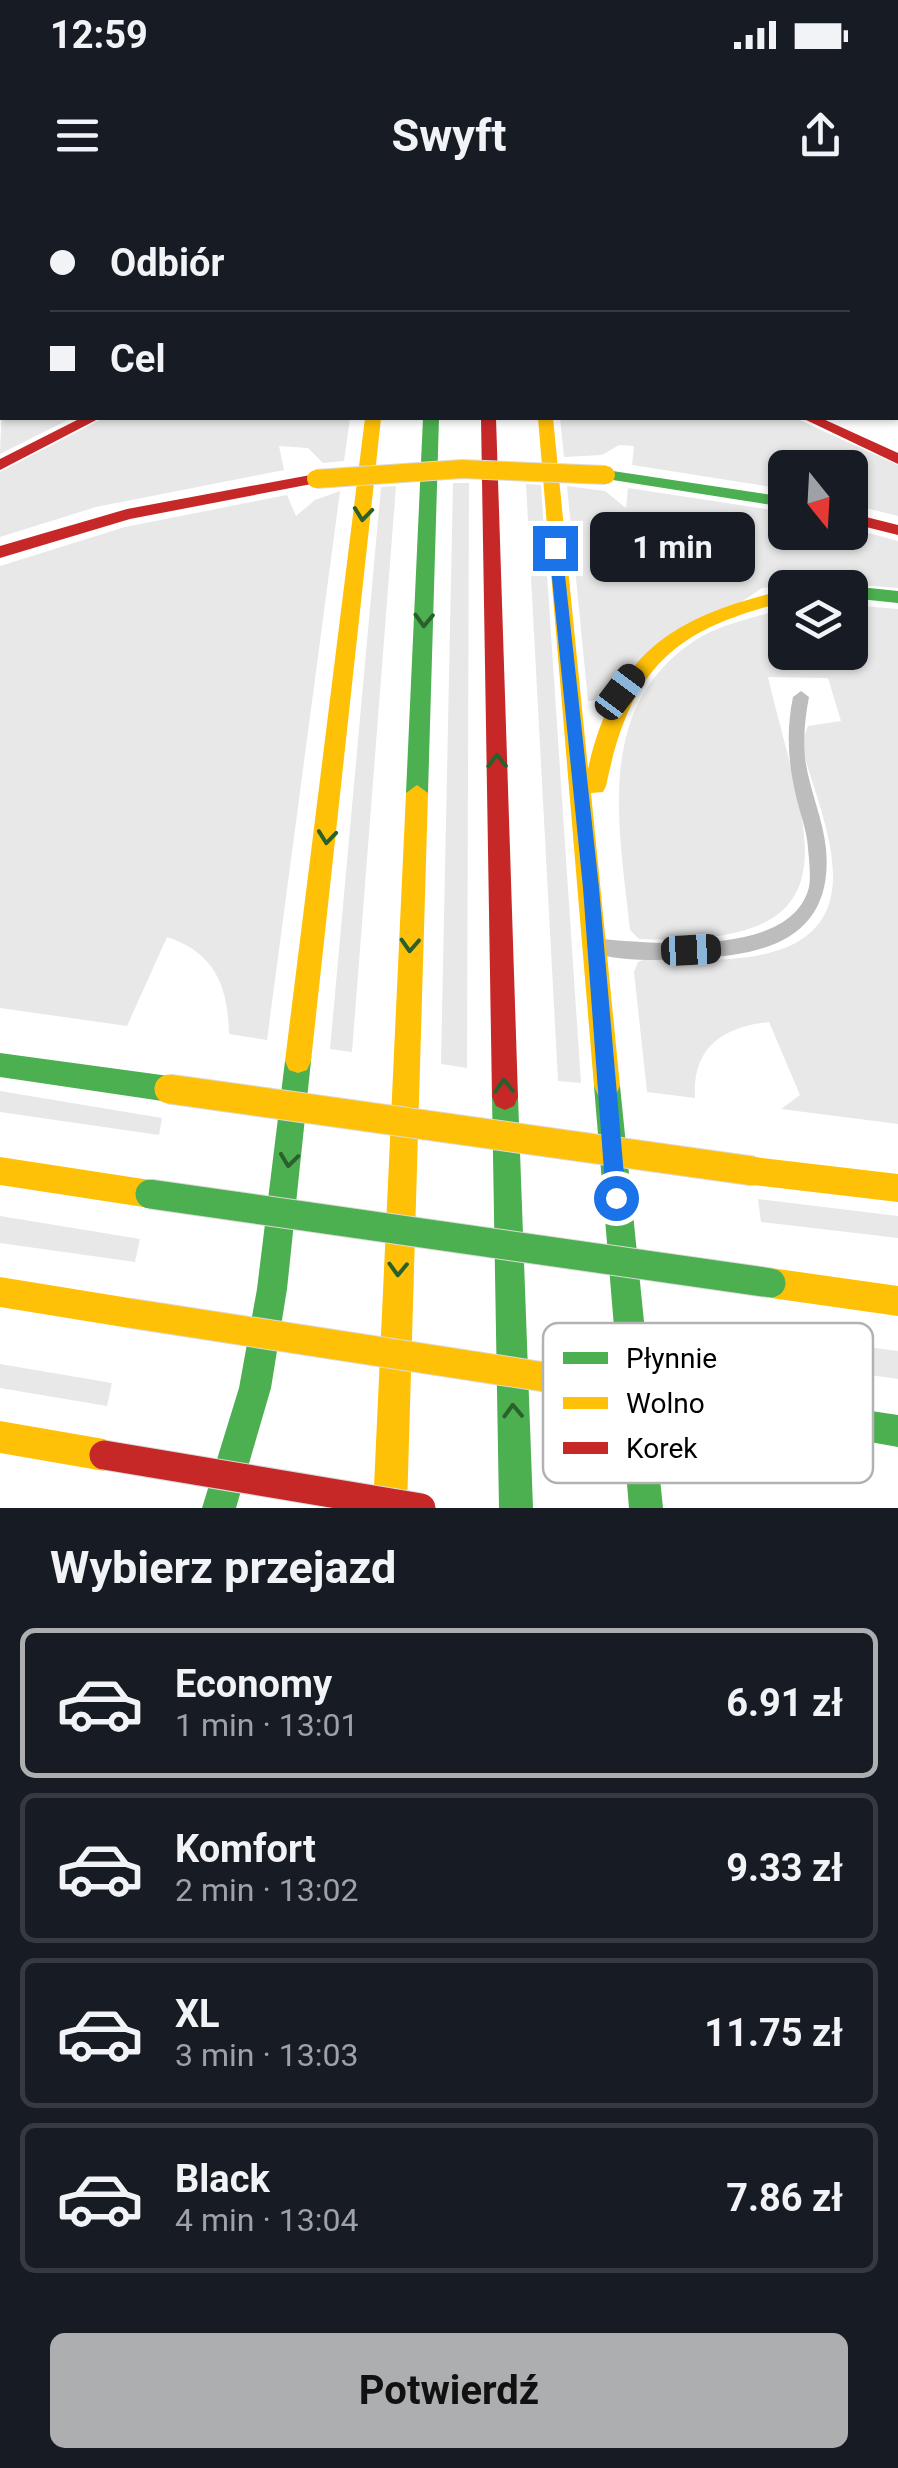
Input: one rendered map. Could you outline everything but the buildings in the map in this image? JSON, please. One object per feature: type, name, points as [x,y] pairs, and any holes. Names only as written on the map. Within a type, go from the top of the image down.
[{"type":"highway","points":[[0,464],[88,420]]},
{"type":"highway","points":[[219,1508],[254,1388],[272,1290],[373,420]]},
{"type":"highway","points":[[390,1508],[432,420]]},
{"type":"highway","points":[[488,420],[516,1508]]},
{"type":"highway","points":[[545,420],[629,1323]]},
{"type":"highway","points":[[814,420],[898,459]]},
{"type":"highway","points":[[0,552],[127,514],[316,479],[462,469],[606,475],[768,499]]},
{"type":"highway","points":[[868,522],[898,530]]},
{"type":"highway","points":[[868,594],[898,598]]},
{"type":"highway","points":[[591,888],[598,754],[620,692],[640,664],[692,625],[734,608],[768,600]]},
{"type":"highway","points":[[0,1065],[898,1188]]},
{"type":"highway","points":[[753,1170],[898,1172]]},
{"type":"highway","points":[[0,1172],[898,1300]]},
{"type":"highway","points":[[0,1292],[543,1377]]},
{"type":"highway","points":[[873,1427],[898,1431]]},
{"type":"highway","points":[[0,1436],[420,1508]]},
{"type":"highway","points":[[644,1483],[646,1508]]},
{"type":"lane","points":[[594,947],[669,951],[744,946],[773,938],[804,914],[816,892],[819,870],[792,744],[800,697]]},
{"type":"shaded area","points":[[1,420],[68,420],[0,454]]},
{"type":"shaded area","points":[[100,420],[350,420],[344,461],[323,463],[308,448],[279,446],[284,470],[96,507],[0,537],[0,472]]},
{"type":"shaded area","points":[[560,420],[799,420],[865,450],[768,450],[768,486],[632,465],[634,446],[619,445],[602,455],[564,457]]},
{"type":"shaded area","points":[[868,451],[898,465],[898,516],[868,508]]},
{"type":"shaded area","points":[[453,483],[469,483],[467,1068],[441,1064]]},
{"type":"shaded area","points":[[526,484],[541,485],[581,1083],[558,1081]]},
{"type":"shaded area","points":[[396,486],[352,1052],[330,1049],[381,487]]},
{"type":"shaded area","points":[[567,486],[605,491],[626,508],[628,488],[768,509],[768,550],[868,550],[868,533],[898,541],[898,588],[868,586],[868,570],[768,570],[768,588],[596,700],[588,701]]},
{"type":"shaded area","points":[[340,491],[267,1040],[229,1034],[226,1001],[216,974],[197,952],[167,937],[127,1026],[0,1008],[0,566],[125,527],[287,495],[296,516],[315,500]]},
{"type":"shaded area","points":[[868,606],[898,609],[898,1124],[781,1109],[800,1095],[769,1022],[737,1029],[713,1043],[699,1066],[695,1098],[647,1092],[634,972],[638,962],[648,958],[733,959],[789,946],[811,932],[827,910],[833,880],[822,811],[801,744],[808,726],[841,721],[828,678],[768,677],[804,832],[803,871],[790,902],[761,924],[712,937],[639,939],[630,930],[619,809],[620,770],[627,733],[641,698],[664,666],[697,639],[768,613],[768,670],[868,670]]},
{"type":"shaded area","points":[[0,1091],[162,1118],[159,1135],[0,1112]]},
{"type":"shaded area","points":[[758,1199],[898,1216],[898,1238],[761,1222]]},
{"type":"shaded area","points":[[0,1216],[140,1239],[135,1262],[0,1243]]},
{"type":"shaded area","points":[[873,1348],[898,1351],[898,1379],[873,1376]]},
{"type":"shaded area","points":[[0,1364],[112,1383],[107,1406],[0,1388]]},
{"type":"traffic: fast","points":[[417,793],[431,420]]},
{"type":"traffic: fast","points":[[606,475],[768,499]]},
{"type":"traffic: fast","points":[[868,594],[898,597]]},
{"type":"traffic: fast","points":[[219,1508],[255,1388],[272,1289],[298,1061]]},
{"type":"traffic: fast","points":[[0,1065],[169,1089]]},
{"type":"traffic: fast","points":[[607,1086],[629,1323]]},
{"type":"traffic: fast","points":[[505,1097],[516,1508]]},
{"type":"traffic: fast","points":[[150,1194],[771,1283]]},
{"type":"traffic: fast","points":[[873,1427],[898,1431]]},
{"type":"traffic: fast","points":[[644,1483],[646,1508]]},
{"type":"traffic: slow","points":[[298,1061],[373,420]]},
{"type":"traffic: slow","points":[[545,420],[607,1086]]},
{"type":"traffic: slow","points":[[316,479],[462,469],[606,475]]},
{"type":"traffic: slow","points":[[595,786],[617,710],[633,680],[654,655],[679,635],[709,619],[768,600]]},
{"type":"traffic: slow","points":[[390,1508],[417,793]]},
{"type":"traffic: slow","points":[[169,1089],[753,1171]]},
{"type":"traffic: slow","points":[[0,1171],[150,1194]]},
{"type":"traffic: slow","points":[[753,1171],[898,1188]]},
{"type":"traffic: slow","points":[[771,1283],[898,1301]]},
{"type":"traffic: slow","points":[[0,1292],[129,1313]]},
{"type":"traffic: slow","points":[[129,1313],[543,1377]]},
{"type":"traffic: slow","points":[[0,1437],[104,1455]]},
{"type":"traffic: jam","points":[[0,465],[88,420]]},
{"type":"traffic: jam","points":[[488,420],[505,1097]]},
{"type":"traffic: jam","points":[[814,420],[898,459]]},
{"type":"traffic: jam","points":[[0,552],[127,514],[316,479]]},
{"type":"traffic: jam","points":[[868,522],[898,530]]},
{"type":"traffic: jam","points":[[104,1455],[421,1508]]},
{"type":"route","points":[[555,548],[591,888],[616,1198]]}]
